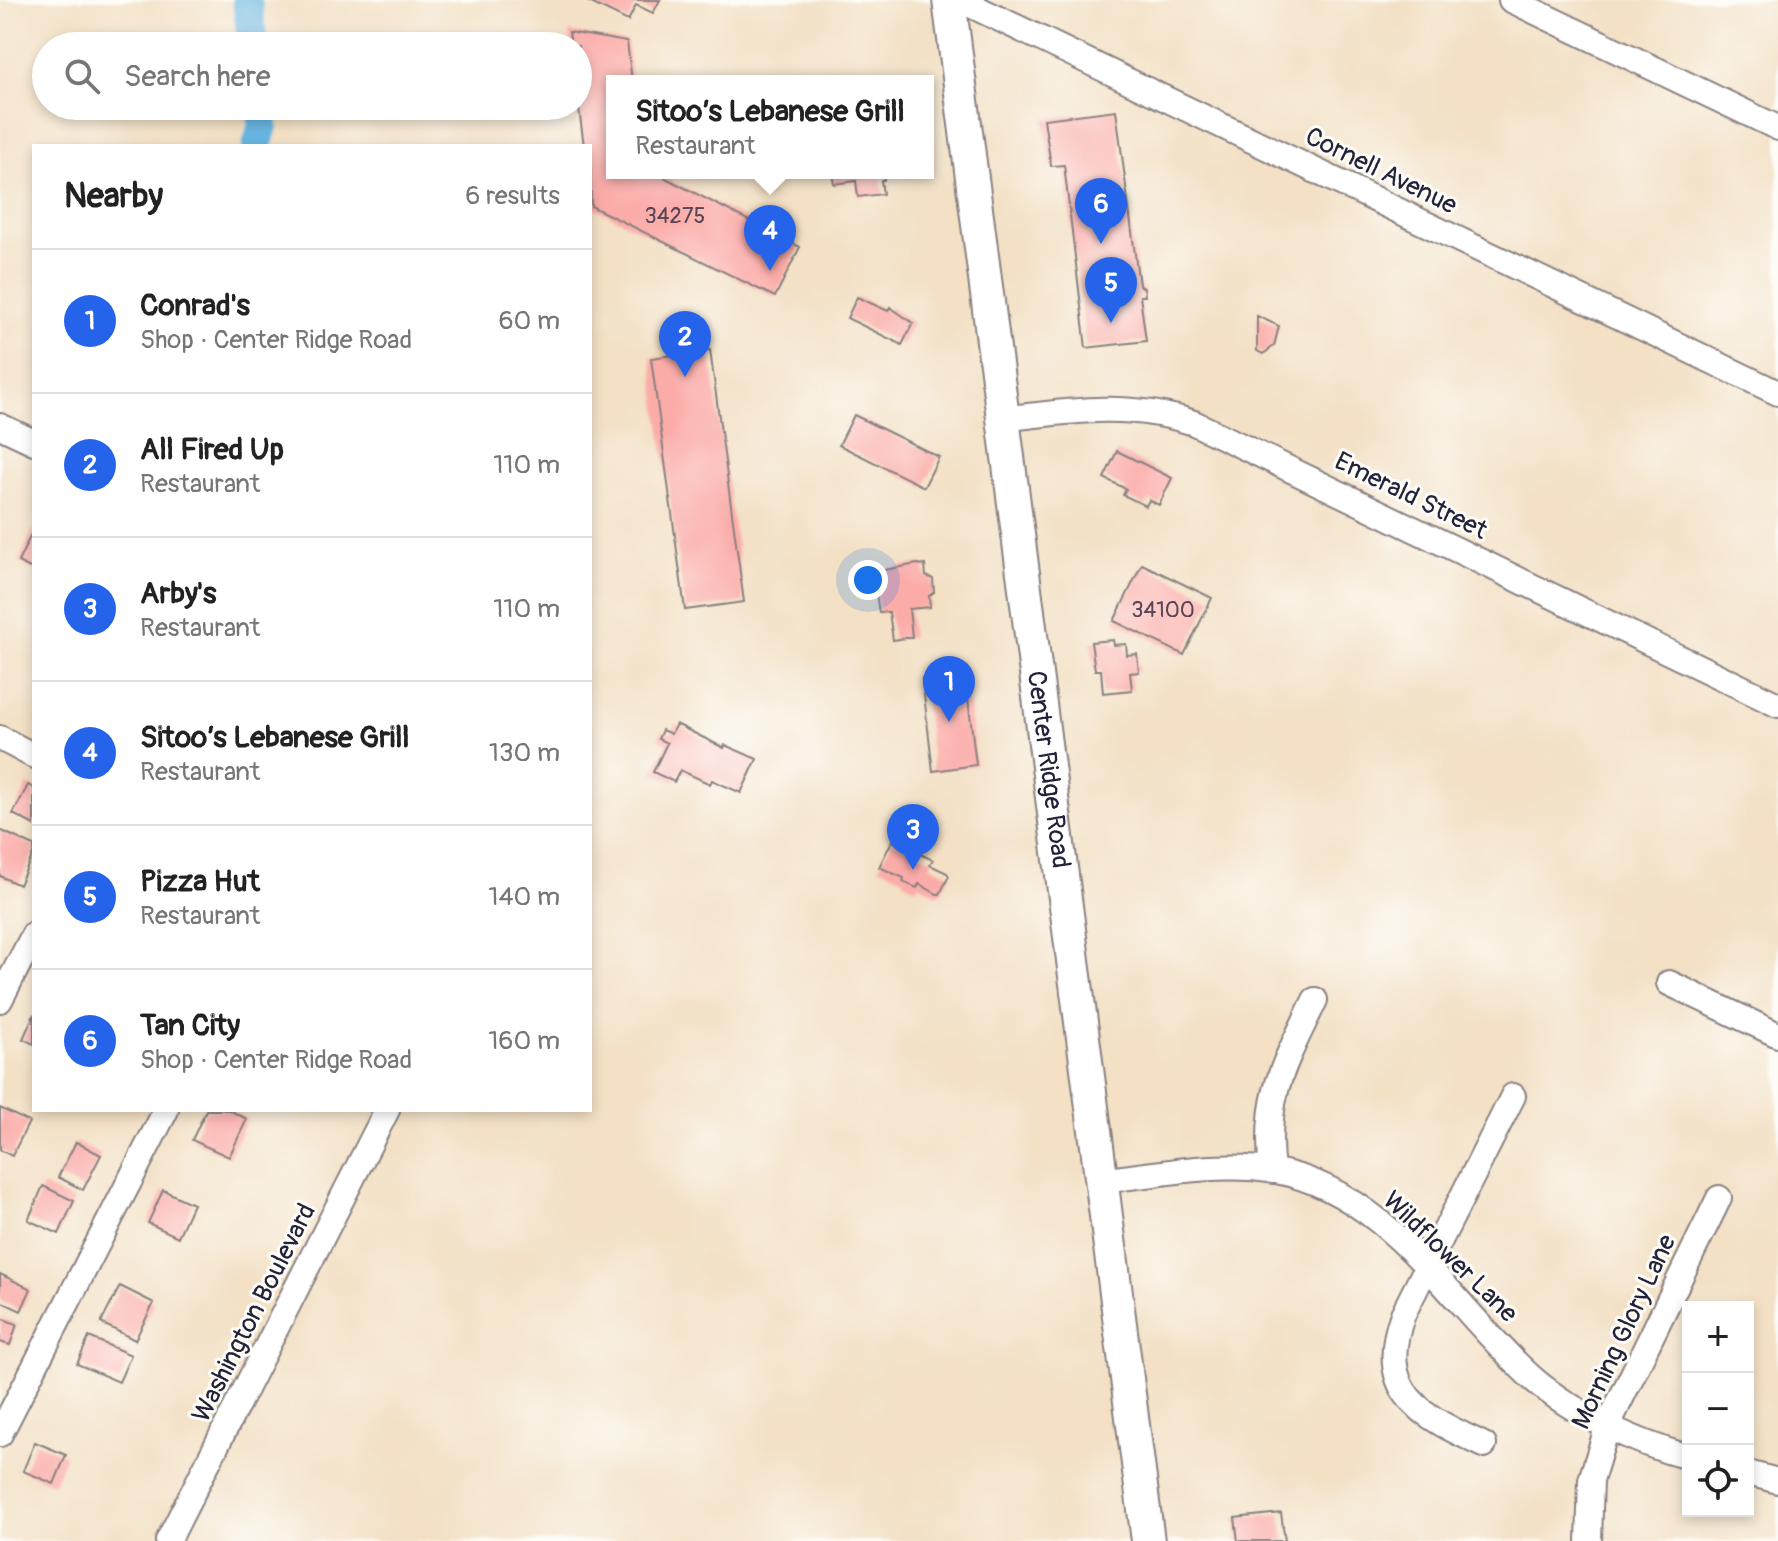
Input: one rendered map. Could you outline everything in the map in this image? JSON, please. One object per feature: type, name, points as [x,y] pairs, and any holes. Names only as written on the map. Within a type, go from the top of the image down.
[{"type":"main road","name":"Center Ridge Road","points":[[949,0],[1148,1541]]},
{"type":"street","name":"Cornell Avenue","points":[[960,0],[1778,393]]},
{"type":"street","points":[[1511,0],[1778,128]]},
{"type":"street","name":"Emerald Street","points":[[1002,419],[1117,408],[1156,412],[1194,423],[1778,705]]},
{"type":"street","points":[[0,426],[32,441]]},
{"type":"street","points":[[0,738],[32,755]]},
{"type":"street","points":[[0,1000],[32,938]]},
{"type":"street","points":[[1669,983],[1778,1035]]},
{"type":"street","points":[[1272,1171],[1269,1117],[1274,1090],[1315,1000]]},
{"type":"street","points":[[1484,1445],[1420,1412],[1405,1393],[1396,1370],[1394,1351],[1397,1332],[1513,1096]]},
{"type":"street","points":[[0,1434],[165,1112]]},
{"type":"street","name":"Washington Boulevard","points":[[168,1541],[386,1112]]},
{"type":"street","name":"Wildflower Lane","points":[[1101,1181],[1197,1168],[1238,1167],[1272,1171],[1318,1184],[1354,1203],[1387,1228],[1533,1379],[1557,1398],[1648,1444],[1682,1455]]},
{"type":"street","name":"Morning Glory Lane","points":[[1589,1541],[1591,1480],[1597,1454],[1608,1425],[1719,1198]]},
{"type":"street","points":[[1754,1475],[1778,1481]]},
{"type":"building","points":[[585,0],[660,0],[653,13],[636,5],[628,21]]},
{"type":"building","points":[[592,36],[627,42],[631,75],[606,75],[606,179],[668,179],[800,247],[775,297],[592,206],[592,144],[584,144],[581,120],[592,120]]},
{"type":"building","points":[[1116,110],[1139,285],[1144,288],[1145,296],[1140,296],[1146,341],[1086,348],[1064,165],[1051,166],[1044,119]]},
{"type":"building","points":[[833,179],[884,179],[881,180],[883,194],[858,197],[856,181],[834,184]]},
{"type":"building","points":[[857,297],[888,311],[890,307],[913,323],[902,345],[847,318]]},
{"type":"building","points":[[1257,316],[1279,326],[1274,346],[1263,354],[1257,351]]},
{"type":"building","points":[[710,350],[744,602],[685,610],[651,358]]},
{"type":"building","points":[[854,415],[939,457],[924,487],[839,445]]},
{"type":"building","points":[[1117,451],[1172,478],[1159,505],[1149,500],[1146,506],[1123,495],[1126,489],[1104,478]]},
{"type":"building","points":[[32,532],[32,569],[18,562]]},
{"type":"building","points":[[1142,564],[1212,598],[1184,655],[1114,621]]},
{"type":"building","points":[[925,565],[926,576],[933,579],[930,607],[909,609],[912,637],[893,640],[889,612],[879,613],[873,572]]},
{"type":"building","points":[[1113,640],[1114,645],[1126,644],[1127,655],[1137,654],[1139,672],[1130,673],[1132,690],[1103,693],[1101,670],[1095,670],[1091,642]]},
{"type":"building","points":[[965,673],[976,765],[933,771],[922,678]]},
{"type":"building","points":[[676,724],[724,748],[725,745],[757,759],[741,793],[712,780],[710,784],[680,770],[674,782],[653,772],[667,743],[658,739],[662,730],[671,734]]},
{"type":"building","points":[[28,785],[32,787],[32,824],[13,814]]},
{"type":"building","points":[[0,830],[32,845],[32,856],[19,885],[0,876]]},
{"type":"building","points":[[892,841],[933,860],[930,865],[947,873],[949,876],[940,894],[919,884],[917,888],[903,882],[904,878],[879,867]]},
{"type":"building","points":[[32,1019],[32,1043],[23,1039]]},
{"type":"building","points":[[0,1108],[29,1122],[12,1156],[0,1150]]},
{"type":"building","points":[[205,1112],[233,1112],[247,1119],[229,1157],[192,1140]]},
{"type":"building","points":[[76,1142],[101,1155],[83,1190],[58,1177]]},
{"type":"building","points":[[43,1186],[74,1201],[59,1234],[28,1220]]},
{"type":"building","points":[[163,1190],[193,1204],[178,1237],[148,1223]]},
{"type":"building","points":[[0,1274],[31,1289],[21,1311],[0,1301]]},
{"type":"building","points":[[120,1286],[154,1303],[135,1340],[101,1323]]},
{"type":"building","points":[[0,1318],[17,1324],[10,1345],[0,1342]]},
{"type":"building","points":[[89,1337],[131,1355],[119,1382],[77,1364]]},
{"type":"building","points":[[35,1442],[66,1455],[54,1484],[23,1471]]},
{"type":"building","points":[[1281,1513],[1285,1541],[1238,1541],[1235,1518]]},
{"type":"waterway","points":[[247,0],[251,32]]},
{"type":"waterway","points":[[258,144],[263,120]]},
{"type":"place","name":"Tan City","points":[[1101,244]]},
{"type":"place","name":"Sitoo’s Lebanese Grill","points":[[770,271]]},
{"type":"place","name":"Pizza Hut","points":[[1111,323]]},
{"type":"place","name":"All Fired Up","points":[[685,377]]},
{"type":"place","name":"Conrad's","points":[[949,722]]},
{"type":"place","name":"Arby's","points":[[913,870]]}]
